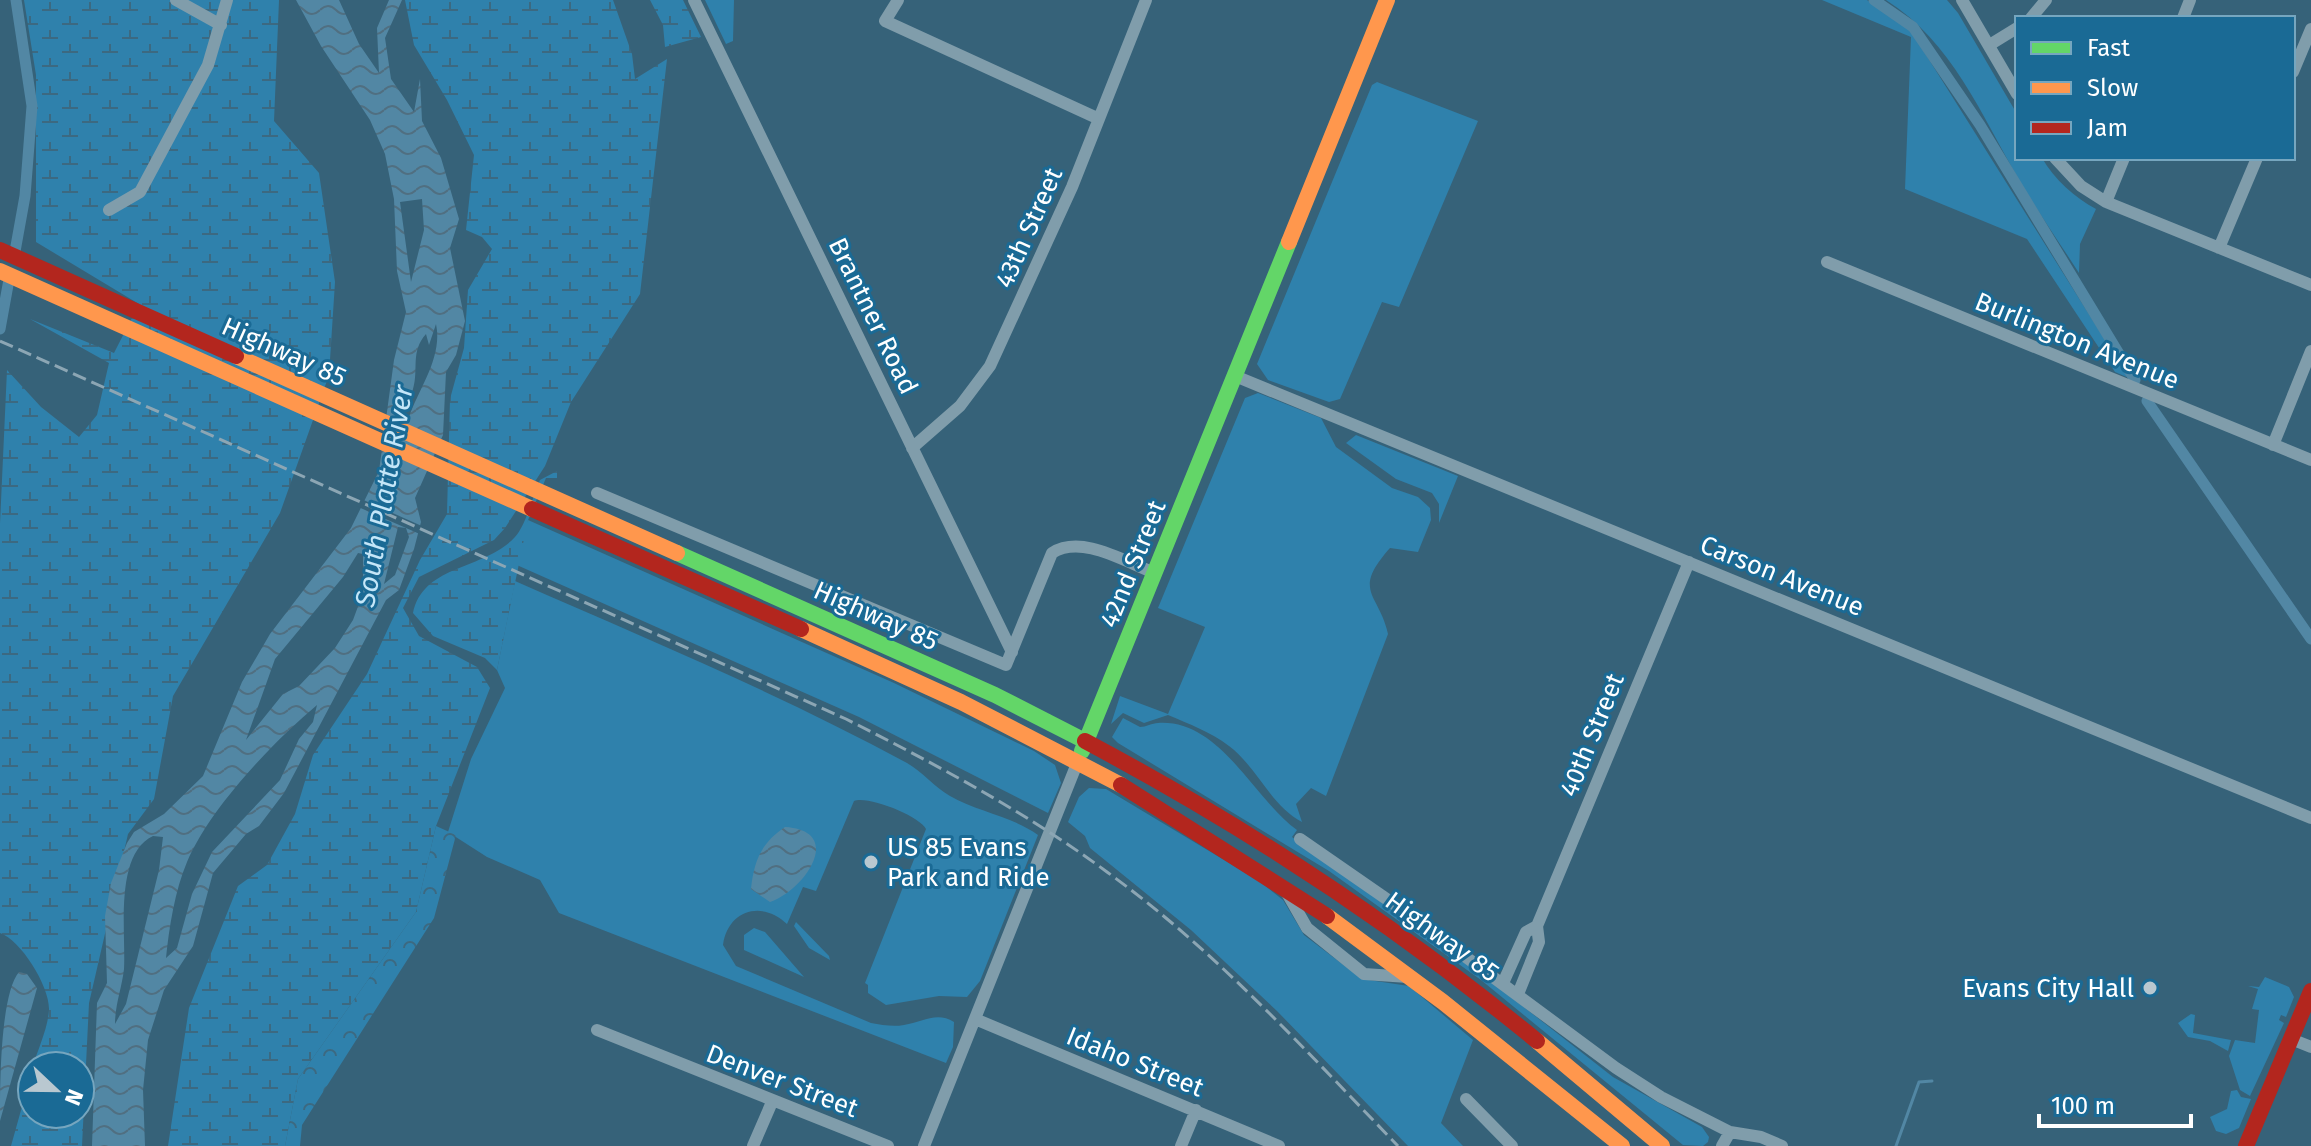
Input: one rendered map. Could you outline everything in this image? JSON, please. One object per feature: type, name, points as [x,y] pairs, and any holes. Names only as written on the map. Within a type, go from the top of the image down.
[{"type":"main road","name":"42nd Street","points":[[1078,761],[1387,0]]},
{"type":"main road","name":"Highway 85","points":[[0,250],[995,695],[1087,741],[1220,816],[1374,917],[1503,1013],[1662,1146]]},
{"type":"main road","name":"Highway 85","points":[[0,271],[943,694],[1078,761],[1278,881],[1415,978],[1622,1146]]},
{"type":"main road","points":[[2246,1146],[2311,991]]},
{"type":"street","points":[[176,0],[221,25]]},
{"type":"street","points":[[109,210],[140,192],[208,65],[227,0]]},
{"type":"street","name":"Brantner Road","points":[[694,0],[1012,652]]},
{"type":"street","points":[[898,0],[885,21],[1097,118]]},
{"type":"street","name":"43th Street","points":[[912,448],[960,406],[990,366],[1072,187],[1146,0]]},
{"type":"street","points":[[1962,0],[1991,44],[2015,90]]},
{"type":"street","points":[[2033,16],[2046,0]]},
{"type":"street","points":[[1991,44],[2015,29]]},
{"type":"street","points":[[2295,67],[2311,29]]},
{"type":"street","points":[[2057,160],[2068,175],[2106,202],[2311,285]]},
{"type":"street","points":[[2106,202],[2123,160]]},
{"type":"street","points":[[2219,248],[2256,160]]},
{"type":"street","name":"Burlington Avenue","points":[[1827,262],[2311,460]]},
{"type":"street","points":[[2273,445],[2311,351]]},
{"type":"street","name":"Carson Avenue","points":[[1235,376],[2311,818]]},
{"type":"street","points":[[597,493],[1006,665],[1052,553],[1082,546],[1155,573]]},
{"type":"street","name":"40th Street","points":[[1518,994],[1539,942],[1537,926],[1689,562]]},
{"type":"street","name":"42nd Street","points":[[924,1146],[1078,761]]},
{"type":"street","points":[[1300,839],[1503,983],[1616,1068],[1725,1129],[1761,1137],[1782,1146]]},
{"type":"street","points":[[1278,881],[1307,928],[1364,974],[1415,978]]},
{"type":"street","name":"40th Street","points":[[1503,983],[1526,932],[1537,926]]},
{"type":"street","name":"Idaho Street","points":[[975,1019],[1279,1146]]},
{"type":"street","name":"Denver Street","points":[[597,1030],[888,1146]]},
{"type":"street","points":[[2291,1039],[2311,1047]]},
{"type":"street","points":[[1466,1099],[1512,1146]]},
{"type":"street","points":[[753,1146],[772,1102]]},
{"type":"street","points":[[1181,1146],[1196,1110]]},
{"type":"street","points":[[1722,1146],[1725,1129]]},
{"type":"green space","points":[[24,0],[279,0],[274,121],[319,173],[335,282],[329,375],[280,513],[173,696],[154,799],[128,834],[89,1003],[87,1050],[38,1050],[49,1010],[45,989],[25,954],[0,933],[0,524],[7,370],[41,407],[79,437],[97,415],[109,363],[30,319],[114,353],[139,304],[36,242],[36,75]]},
{"type":"green space","points":[[405,0],[613,0],[632,54],[635,79],[667,59],[640,294],[571,402],[545,466],[505,528],[494,540],[419,577],[403,608],[419,636],[477,667],[490,688],[436,826],[416,912],[298,1079],[285,1146],[168,1146],[189,1008],[238,886],[267,865],[295,814],[313,755],[367,674],[420,560],[447,514],[450,399],[464,348],[468,290],[492,249],[482,237],[466,230],[474,155],[447,100],[414,45]]},
{"type":"green space","points":[[650,0],[683,0],[701,37],[665,47],[663,25]]},
{"type":"green space","points":[[705,0],[734,0],[733,41],[726,44]]},
{"type":"green space","points":[[1822,0],[1867,0],[1911,31],[2129,378],[2115,372],[2027,239],[1905,189],[1911,37]]},
{"type":"green space","points":[[1886,0],[1947,0],[1958,13],[2015,111],[2015,160],[2043,160],[2066,187],[2096,209],[2080,244],[2079,273],[2026,192],[1963,81],[1947,58],[1909,17]]},
{"type":"green space","points":[[1377,82],[1478,121],[1399,307],[1382,302],[1340,399],[1329,402],[1268,380],[1257,364],[1372,85]]},
{"type":"green space","points":[[1258,393],[1321,418],[1336,447],[1392,488],[1418,497],[1430,508],[1431,520],[1418,552],[1390,548],[1372,574],[1371,592],[1388,634],[1326,796],[1311,788],[1296,804],[1302,822],[1281,806],[1239,755],[1207,732],[1168,715],[1144,723],[1123,713],[1111,724],[1120,696],[1168,714],[1205,627],[1158,608],[1245,398]]},
{"type":"green space","points":[[1356,435],[1458,476],[1439,523],[1439,504],[1432,493],[1396,479],[1346,443]]},
{"type":"green space","points":[[557,471],[557,478],[546,478],[528,520],[497,670],[485,658],[433,636],[413,613],[419,597],[429,585],[488,556],[515,537],[526,518],[540,480]]},
{"type":"green space","points":[[528,520],[894,683],[1034,751],[1055,765],[1061,783],[1048,813],[859,717],[510,562]]},
{"type":"green space","points":[[515,581],[811,714],[907,763],[950,796],[1038,835],[980,981],[967,997],[939,996],[886,1005],[868,993],[865,983],[926,829],[904,813],[870,801],[854,801],[816,891],[803,887],[787,924],[767,912],[748,912],[739,917],[726,933],[723,945],[736,966],[871,1023],[900,1026],[935,1017],[954,1022],[953,1047],[946,1063],[559,913],[540,880],[487,857],[448,832],[471,759],[505,688],[497,670]]},
{"type":"green space","points":[[1123,718],[1140,727],[1158,723],[1180,725],[1219,747],[1297,830],[1292,837],[1497,986],[1613,1077],[1702,1127],[1709,1137],[1708,1142],[1703,1146],[1683,1145],[1481,980],[1329,871],[1118,743],[1112,737]]},
{"type":"green space","points":[[1089,788],[1106,789],[1259,881],[1283,900],[1304,935],[1362,979],[1409,986],[1473,1040],[1441,1123],[1463,1146],[1408,1146],[1277,1011],[1191,930],[1090,848],[1085,836],[1068,822],[1079,797]]},
{"type":"green space","points":[[436,826],[456,835],[434,918],[302,1125],[300,1146],[285,1146],[298,1079],[416,912]]},
{"type":"green space","points":[[796,922],[830,960],[809,948],[794,926]]},
{"type":"green space","points":[[754,928],[765,932],[804,977],[744,950],[744,935]]},
{"type":"green space","points":[[2265,977],[2289,987],[2294,997],[2286,1017],[2281,1015],[2279,1020],[2284,1023],[2250,1096],[2240,1090],[2229,1056],[2235,1040],[2255,1043],[2259,1010],[2252,1009],[2258,989],[2248,986],[2259,987]]},
{"type":"green space","points":[[2191,1014],[2195,1015],[2193,1033],[2231,1040],[2228,1051],[2210,1041],[2188,1037],[2178,1023]]},
{"type":"green space","points":[[2237,1090],[2241,1097],[2251,1099],[2239,1128],[2226,1134],[2216,1131],[2210,1117],[2227,1109],[2231,1091]]},
{"type":"green space","points":[[16,1128],[83,1130],[82,1146],[11,1146]]},
{"type":"water","name":"South Platte River","points":[[296,0],[339,0],[359,44],[379,73],[377,28],[389,0],[402,0],[385,38],[391,79],[414,112],[420,79],[422,121],[441,158],[459,219],[450,248],[465,321],[456,355],[446,372],[443,435],[415,498],[421,522],[414,549],[399,590],[386,600],[284,793],[259,826],[246,834],[213,873],[193,946],[164,990],[148,1040],[143,1090],[145,1146],[92,1146],[93,1130],[96,1130],[97,1003],[107,983],[105,916],[111,883],[127,843],[134,832],[164,814],[203,776],[242,682],[270,634],[351,528],[379,471],[394,360],[406,312],[397,271],[394,199],[385,154],[370,120],[321,46]],"holes":[[[422,199],[424,230],[411,282],[400,202]],[[436,324],[436,348],[429,372],[409,417],[403,419],[415,382],[418,347],[426,334],[429,345]],[[398,527],[406,528],[409,537],[395,575],[384,584]],[[358,553],[363,554],[363,593],[353,620],[335,648],[299,686],[283,694],[246,740],[275,659],[343,577]],[[317,705],[313,722],[299,739],[280,780],[212,852],[192,894],[177,948],[166,958],[179,885],[197,841],[244,778]],[[153,836],[163,837],[159,870],[126,1004],[115,1024],[124,969],[127,876],[132,859],[141,845]]]},
{"type":"water","points":[[785,827],[803,831],[813,839],[816,850],[806,874],[783,896],[770,902],[751,889],[752,879],[764,846]]},
{"type":"water","points":[[19,972],[27,974],[37,988],[20,1050],[16,1050],[16,1063],[0,1121],[5,1020]]},
{"type":"pier","points":[[359,498],[424,527],[422,535],[356,506]]},
{"type":"waterway","points":[[14,257],[25,196],[32,106],[16,0]]},
{"type":"waterway","points":[[1874,0],[1913,27],[1980,125],[2135,380]]},
{"type":"waterway","points":[[0,329],[10,274]]},
{"type":"waterway","points":[[2147,401],[2311,639]]},
{"type":"waterway","points":[[1896,1146],[1919,1082],[1932,1081]]},
{"type":"railway","points":[[0,341],[846,719],[980,790],[1076,850],[1185,934],[1294,1038],[1398,1146]]},
{"type":"traffic: fast","points":[[1082,751],[1289,242]]},
{"type":"traffic: fast","points":[[677,553],[995,695],[1085,741]]},
{"type":"traffic: slow","points":[[1289,242],[1387,0]]},
{"type":"traffic: slow","points":[[0,271],[532,509]]},
{"type":"traffic: slow","points":[[236,356],[677,553]]},
{"type":"traffic: slow","points":[[801,629],[961,702],[1121,785]]},
{"type":"traffic: slow","points":[[1327,916],[1443,1002],[1622,1146]]},
{"type":"traffic: slow","points":[[1537,1041],[1662,1146]]},
{"type":"traffic: jam","points":[[0,250],[236,356]]},
{"type":"traffic: jam","points":[[532,509],[801,629]]},
{"type":"traffic: jam","points":[[1085,741],[1203,808],[1318,880],[1430,958],[1537,1041]]},
{"type":"traffic: jam","points":[[1121,785],[1327,916]]},
{"type":"traffic: jam","points":[[2246,1146],[2311,991]]},
{"type":"place","name":"US 85 Evans Park and Ride","points":[[871,862]]},
{"type":"place","name":"Evans City Hall","points":[[2150,988]]}]
